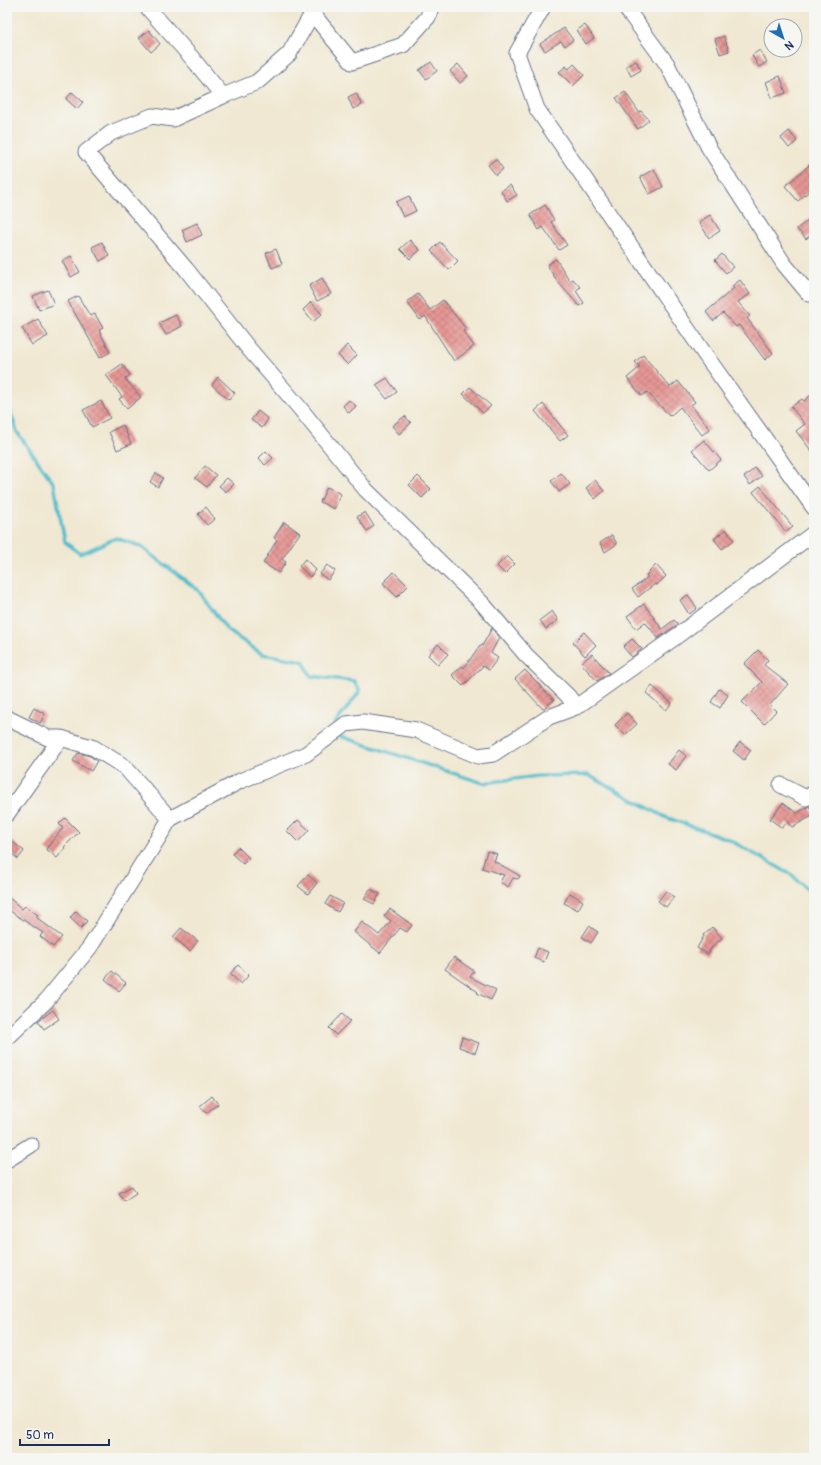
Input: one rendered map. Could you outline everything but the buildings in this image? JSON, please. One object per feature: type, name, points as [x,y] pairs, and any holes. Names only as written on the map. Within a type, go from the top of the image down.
[{"type":"street","points":[[147,7],[223,96]]},
{"type":"street","points":[[431,7],[428,17],[403,45],[352,62],[310,10],[289,54],[257,82],[173,119],[152,116],[111,133],[86,152],[186,269],[249,349],[298,406],[366,490],[482,603],[526,654],[568,696],[576,707]]},
{"type":"street","points":[[543,7],[517,53],[537,110],[706,356],[814,508]]},
{"type":"street","points":[[625,7],[667,64],[709,148],[784,264],[812,295]]},
{"type":"street","points":[[7,1038],[46,1001],[90,948],[170,819],[240,781],[306,754],[346,724],[363,722],[416,730],[478,756],[493,754],[548,717],[576,707],[676,636],[814,533]]},
{"type":"street","points":[[7,718],[48,738],[61,738],[94,748],[125,767],[170,819]]},
{"type":"street","points":[[7,814],[61,738]]},
{"type":"street","points":[[781,785],[806,798],[814,793]]},
{"type":"street","points":[[7,1160],[31,1145]]},
{"type":"waterway","points":[[7,401],[17,432],[54,484],[65,542],[80,554],[116,538],[140,546],[198,590],[227,630],[262,654],[303,661],[311,676],[354,681],[360,691],[335,724]]},
{"type":"waterway","points":[[339,736],[483,783],[538,776],[588,775],[665,817],[728,839],[792,875],[814,896]]}]
